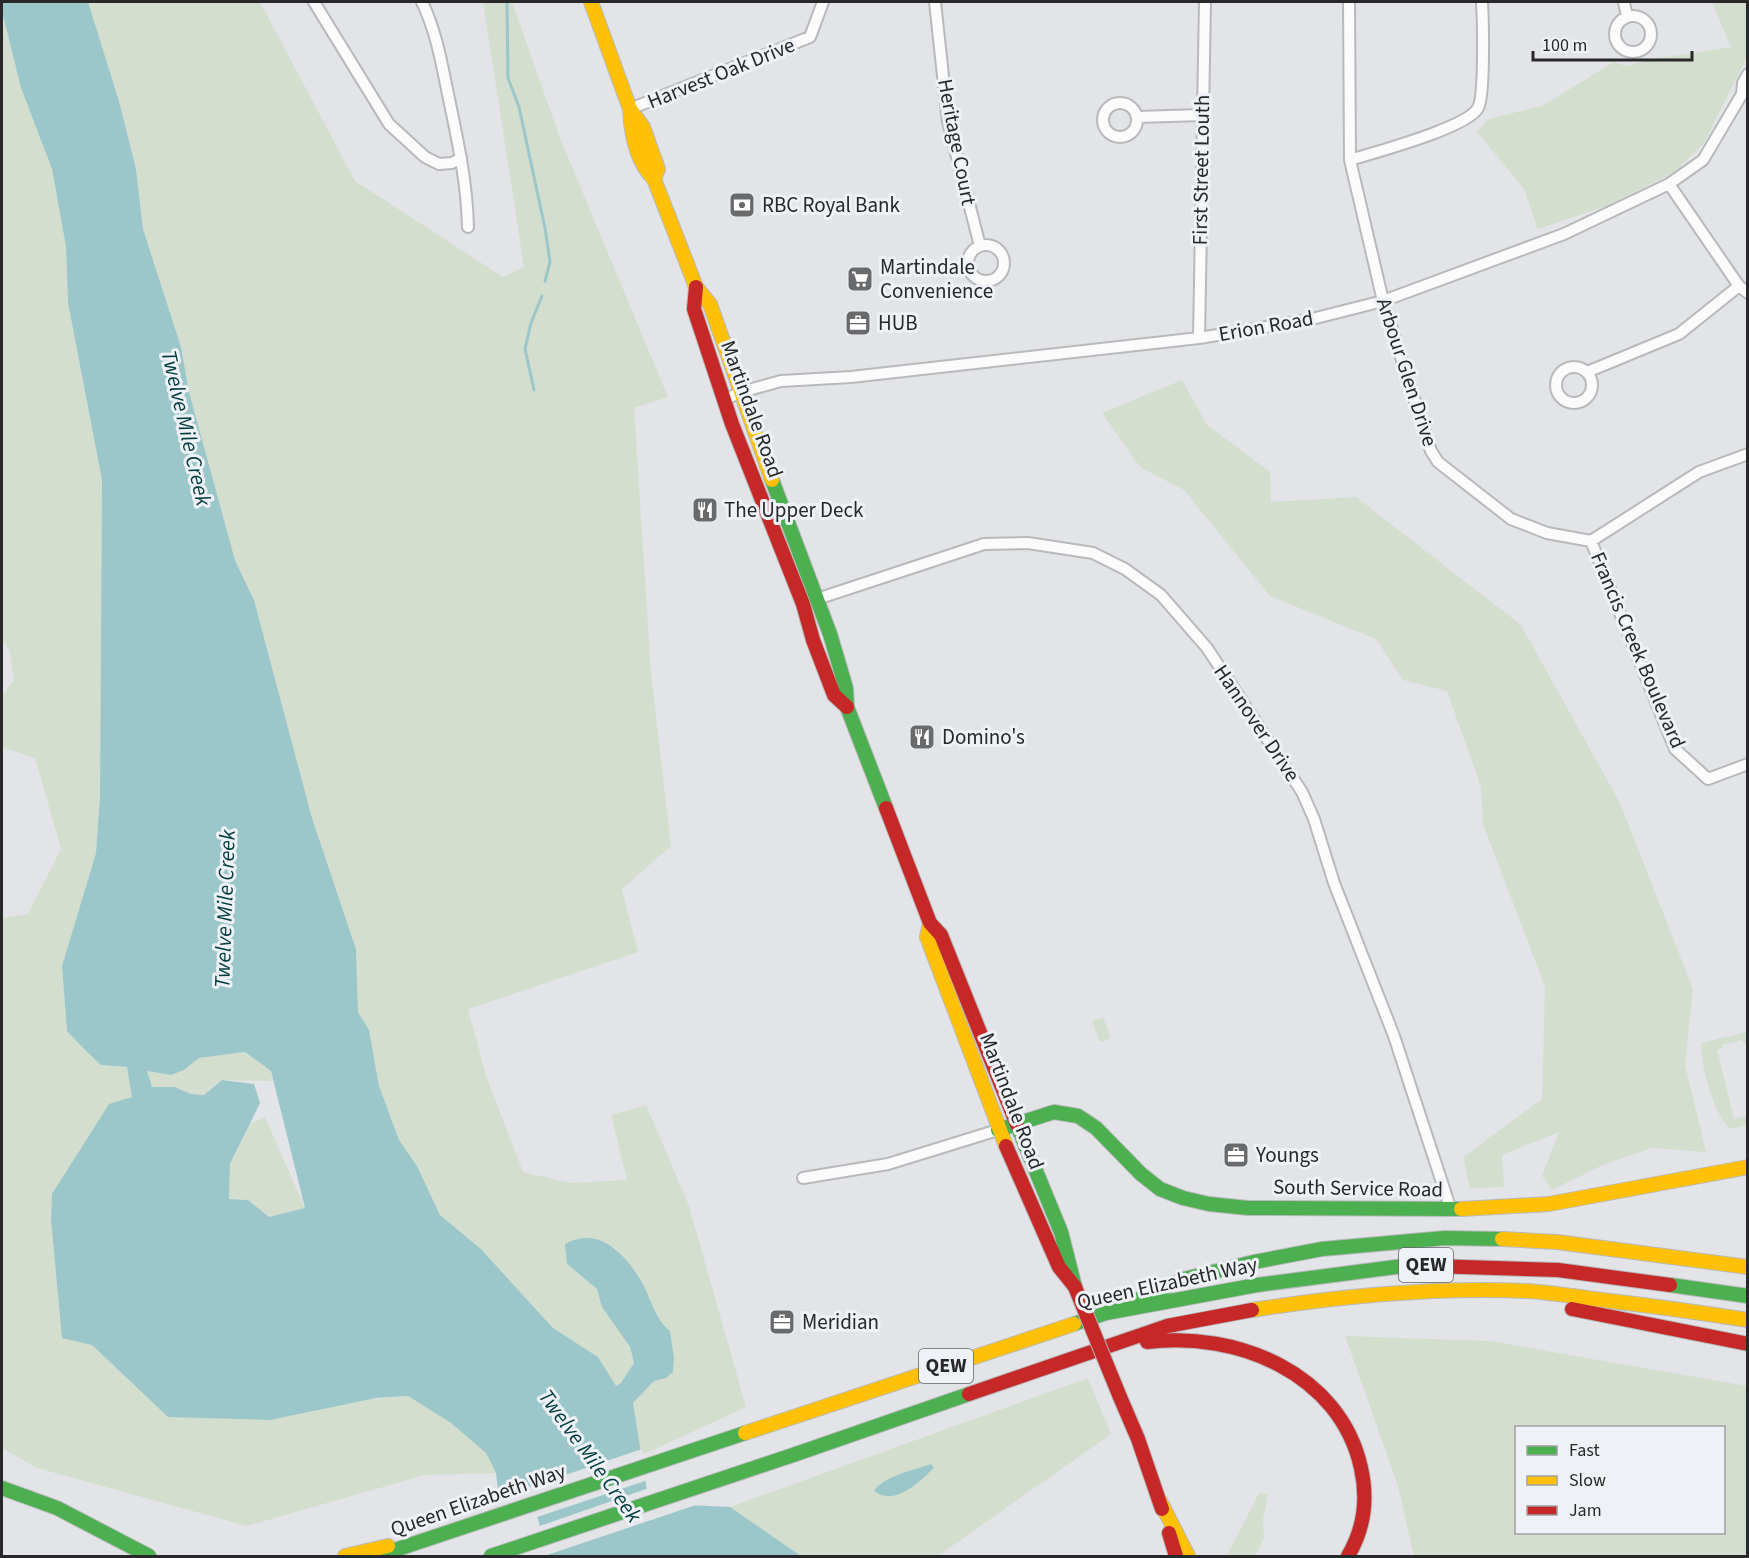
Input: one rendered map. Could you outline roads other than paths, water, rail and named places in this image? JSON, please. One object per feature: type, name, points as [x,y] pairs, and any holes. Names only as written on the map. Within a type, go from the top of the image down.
[{"type":"main road","name":"Martindale Road","points":[[591,2],[630,109],[643,127],[658,169],[654,179],[696,287],[710,304],[817,598],[846,688],[847,707],[930,923],[941,935],[1046,1190],[1072,1260],[1075,1287],[1160,1501],[1176,1557]]},
{"type":"main road","name":"Martindale Road","points":[[696,287],[694,309],[726,399],[732,424],[803,604],[813,640],[834,695],[847,707]]},
{"type":"main road","name":"Martindale Road","points":[[930,923],[927,936],[998,1130],[1059,1268],[1075,1287]]},
{"type":"main road","name":"South Service Road","points":[[998,1130],[1054,1112],[1078,1116],[1096,1128],[1141,1174],[1160,1188],[1183,1198],[1209,1204],[1248,1208],[1451,1210],[1549,1204],[1748,1167]]},
{"type":"main road","points":[[1106,1313],[1184,1279],[1322,1249],[1401,1241],[1494,1238],[1557,1242],[1748,1267]]},
{"type":"main road","points":[[1626,1250],[1748,1257]]},
{"type":"main road","name":"Queen Elizabeth Way","points":[[377,1557],[1106,1313],[1257,1285],[1411,1265],[1557,1270],[1748,1296]]},
{"type":"main road","name":"Queen Elizabeth Way","points":[[491,1557],[796,1455],[1167,1326],[1263,1307],[1414,1292],[1528,1291],[1748,1320]]},
{"type":"main road","points":[[1414,1292],[1547,1304],[1748,1344]]},
{"type":"main road","points":[[1091,1351],[1178,1339],[1209,1342],[1240,1349],[1275,1362],[1315,1387],[1346,1427],[1358,1452],[1363,1472],[1365,1496],[1363,1522],[1355,1546],[1348,1557]]},
{"type":"main road","points":[[2,1488],[57,1508],[149,1557]]},
{"type":"main road","points":[[1160,1501],[1188,1557]]},
{"type":"main road","points":[[345,1557],[464,1527]]},
{"type":"street","points":[[314,2],[389,124],[425,157],[439,164],[452,163],[461,158]]},
{"type":"street","points":[[422,2],[437,40],[461,158],[468,227]]},
{"type":"street","name":"Harvest Oak Drive","points":[[630,109],[810,38],[823,2]]},
{"type":"street","name":"Heritage Court","points":[[935,2],[948,122],[980,246]]},
{"type":"street","name":"First Street Louth","points":[[1198,338],[1205,2]]},
{"type":"street","name":"Arbour Glen Drive","points":[[1349,2],[1350,160],[1383,301],[1431,451],[1438,462],[1511,519],[1547,533],[1591,541]]},
{"type":"street","points":[[1350,160],[1442,130],[1473,115],[1480,106],[1482,2]]},
{"type":"street","points":[[1624,2],[1627,17]]},
{"type":"street","name":"Erion Road","points":[[726,399],[741,392],[780,381],[851,377],[1198,338],[1308,320],[1383,301],[1564,234],[1670,184],[1703,160],[1745,91],[1743,83],[1748,74]]},
{"type":"street","points":[[1137,117],[1202,115]]},
{"type":"street","points":[[1587,372],[1679,334],[1743,290],[1670,184]]},
{"type":"street","points":[[1591,541],[1699,472],[1748,454]]},
{"type":"street","name":"Francis Creek Boulevard","points":[[1591,541],[1675,749],[1708,779],[1748,764]]},
{"type":"street","name":"Hannover Drive","points":[[817,598],[984,544],[1028,543],[1093,553],[1125,569],[1161,594],[1207,648],[1302,792],[1314,819],[1334,883],[1394,1036],[1451,1210]]},
{"type":"street","points":[[803,1178],[888,1164],[998,1130]]},
{"type":"water","name":"Twelve Mile Creek","points":[[2,2],[88,2],[119,101],[136,169],[143,229],[181,347],[189,392],[235,560],[254,600],[312,818],[356,949],[358,1012],[369,1030],[379,1086],[399,1140],[417,1166],[440,1215],[481,1249],[553,1328],[598,1357],[616,1386],[621,1383],[634,1363],[630,1347],[602,1307],[597,1289],[567,1264],[565,1244],[577,1239],[588,1238],[599,1240],[618,1251],[640,1279],[656,1314],[670,1331],[674,1358],[673,1372],[666,1378],[654,1381],[633,1403],[649,1503],[730,1507],[801,1556],[547,1556],[538,1519],[526,1498],[498,1490],[496,1473],[486,1453],[451,1423],[408,1396],[376,1398],[270,1420],[168,1417],[92,1345],[62,1338],[51,1220],[52,1194],[109,1104],[132,1097],[127,1067],[101,1065],[67,1031],[62,966],[96,853],[100,796],[102,480],[68,303],[66,247],[52,169],[21,88],[2,11]],"holes":[[[245,1052],[271,1071],[305,1208],[269,1217],[248,1200],[229,1199],[230,1164],[260,1103],[254,1084],[222,1080],[204,1095],[191,1094],[175,1087],[152,1087],[147,1071],[171,1075],[184,1070],[199,1058]]]},
{"type":"water","points":[[931,1464],[934,1468],[906,1491],[890,1496],[874,1491],[892,1477]]},
{"type":"waterway","points":[[507,2],[508,78],[519,107],[545,228],[550,262],[545,281]]},
{"type":"waterway","points":[[534,390],[525,349],[531,323],[542,296]]},
{"type":"place","name":"RBC Royal Bank","points":[[742,205]]},
{"type":"place","name":"Martindale Convenience","points":[[860,279]]},
{"type":"place","name":"HUB","points":[[858,323]]},
{"type":"place","name":"The Upper Deck","points":[[705,510]]},
{"type":"place","name":"Domino's","points":[[922,737]]},
{"type":"place","name":"Youngs","points":[[1236,1155]]},
{"type":"place","name":"Meridian","points":[[782,1322]]}]
